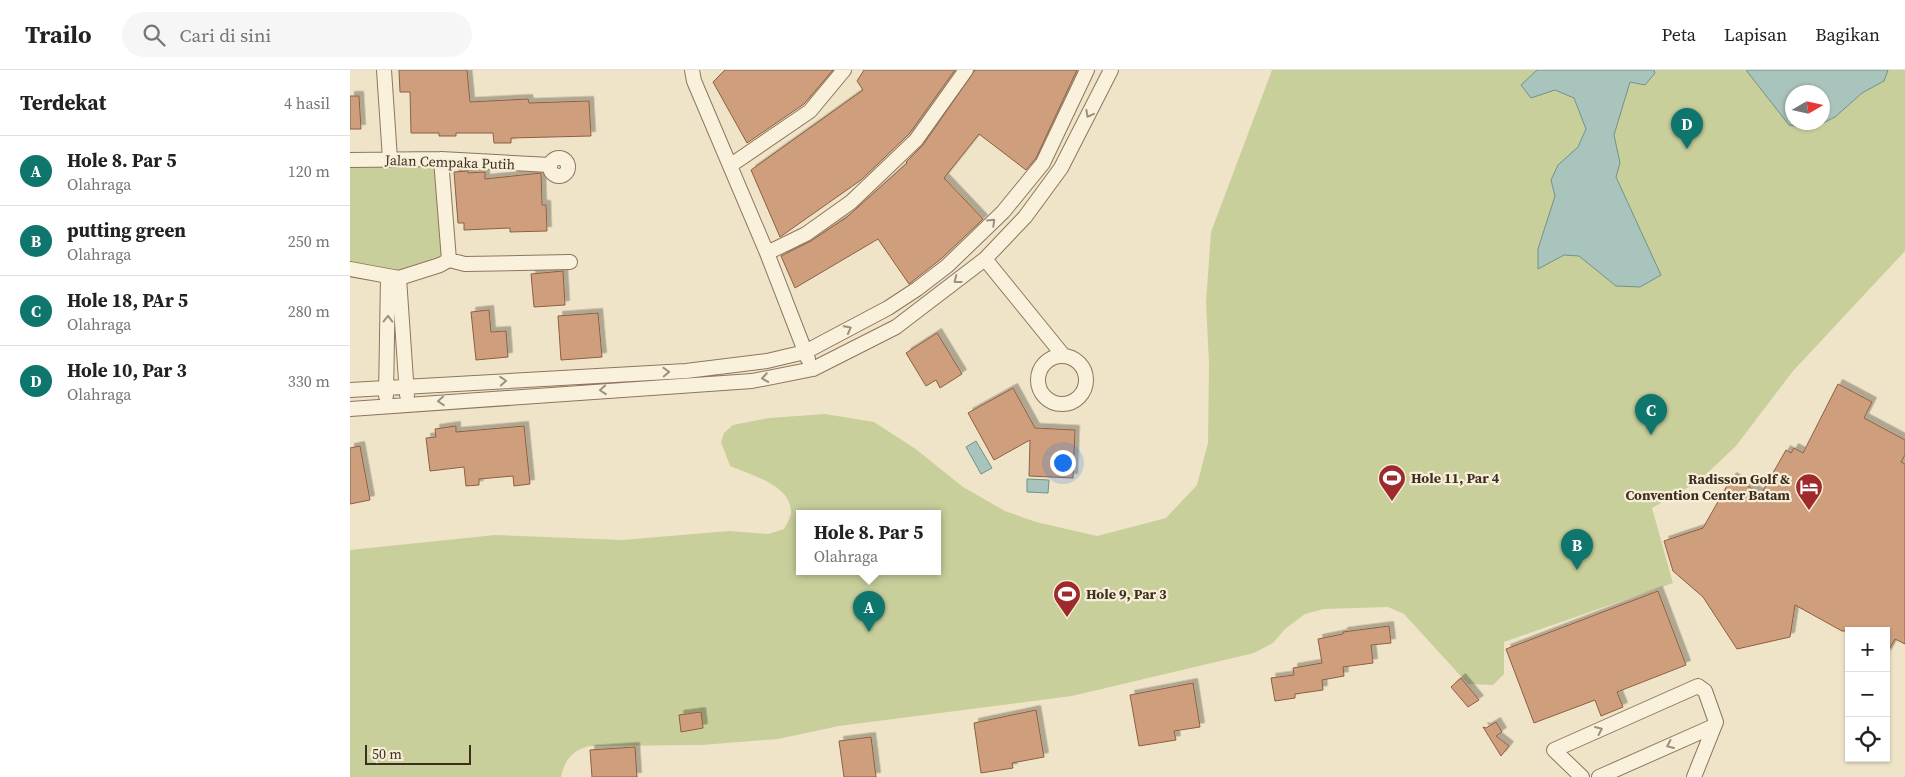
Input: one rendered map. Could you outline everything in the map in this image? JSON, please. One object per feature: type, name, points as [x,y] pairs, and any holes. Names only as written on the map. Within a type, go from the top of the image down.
[{"type":"street","points":[[384,70],[390,159]]},
{"type":"street","points":[[692,70],[812,369]]},
{"type":"street","points":[[699,90],[702,70]]},
{"type":"street","points":[[730,165],[810,111],[844,70]]},
{"type":"street","points":[[767,253],[806,234],[851,202],[916,140],[966,70]]},
{"type":"street","points":[[350,390],[686,371],[767,361],[805,352],[888,308],[917,289],[947,266],[1003,212],[1043,164],[1087,70]]},
{"type":"street","points":[[350,408],[752,380],[812,369],[896,327],[985,259],[1025,217],[1061,168],[1111,70]]},
{"type":"street","points":[[441,159],[449,260]]},
{"type":"street","name":"Jalan Cempaka Putih","points":[[350,160],[441,159],[550,166]]},
{"type":"street","points":[[985,259],[1063,355]]},
{"type":"street","points":[[350,269],[394,278],[440,265],[449,260],[465,264],[570,262]]},
{"type":"street","points":[[394,278],[408,403]]},
{"type":"street","points":[[386,406],[394,278]]},
{"type":"street","points":[[1582,777],[1554,750],[1696,687],[1705,691],[1715,718],[1714,726],[1693,776]]},
{"type":"street","points":[[1599,777],[1714,726]]},
{"type":"green space","points":[[1272,70],[1905,70],[1905,251],[1793,371],[1736,446],[1699,481],[1652,508],[1673,583],[1504,642],[1504,674],[1493,685],[1468,684],[1404,614],[1388,607],[1324,609],[1305,614],[1285,629],[1273,643],[1254,653],[1072,696],[839,726],[778,739],[702,745],[589,746],[578,750],[570,757],[561,777],[350,777],[350,550],[495,535],[622,540],[729,531],[768,534],[784,529],[791,514],[790,504],[778,488],[769,482],[730,466],[721,442],[724,433],[733,425],[769,418],[825,414],[874,422],[917,450],[963,487],[1005,511],[1036,522],[1097,536],[1166,518],[1197,485],[1208,443],[1209,364],[1206,302],[1211,232]]},
{"type":"green space","points":[[441,160],[443,270],[399,275],[350,266],[350,162]]},
{"type":"water","points":[[1537,70],[1654,70],[1655,73],[1645,85],[1630,82],[1614,135],[1620,163],[1616,177],[1661,275],[1640,287],[1616,286],[1579,256],[1564,255],[1538,269],[1538,249],[1555,196],[1551,180],[1558,165],[1578,147],[1586,129],[1574,98],[1555,90],[1531,98],[1521,85]]},
{"type":"water","points":[[1746,70],[1888,70],[1884,81],[1862,93],[1830,120],[1830,85],[1785,85],[1785,120]]},
{"type":"water","points":[[976,441],[992,468],[981,474],[966,447]]},
{"type":"water","points":[[1027,479],[1049,480],[1048,493],[1027,492]]},
{"type":"building","points":[[399,70],[467,70],[470,102],[528,99],[529,103],[589,101],[591,136],[511,138],[511,143],[494,143],[493,133],[456,133],[456,136],[439,136],[439,133],[411,133],[410,92],[400,92]]},
{"type":"building","points":[[725,70],[833,70],[804,104],[747,143],[713,82]]},
{"type":"building","points":[[864,70],[955,70],[909,134],[861,180],[780,237],[751,170],[863,90],[857,81]]},
{"type":"building","points":[[975,70],[1077,70],[1036,158],[1026,170],[979,134],[944,178],[983,219],[941,259],[909,284],[878,239],[795,288],[781,256],[811,241],[847,217],[907,163],[923,145]]},
{"type":"building","points":[[350,96],[359,96],[361,129],[350,129]]},
{"type":"building","points":[[468,171],[468,173],[485,172],[485,179],[541,173],[542,205],[546,205],[547,231],[510,232],[510,228],[464,230],[464,223],[458,223],[454,172]]},
{"type":"building","points":[[563,271],[565,305],[534,307],[531,274]]},
{"type":"building","points":[[489,310],[491,332],[506,331],[508,357],[476,360],[471,312]]},
{"type":"building","points":[[598,313],[602,357],[561,360],[558,316]]},
{"type":"building","points":[[937,333],[962,374],[940,388],[936,380],[926,386],[906,353]]},
{"type":"building","name":"Radisson Golf & Convention Center Batam","points":[[1838,384],[1872,402],[1864,418],[1905,440],[1905,455],[1901,462],[1905,464],[1905,644],[1895,639],[1890,648],[1890,627],[1845,627],[1845,631],[1842,631],[1795,605],[1790,637],[1737,649],[1703,597],[1673,571],[1664,541],[1703,528],[1732,477],[1761,494],[1786,450],[1791,453],[1794,448],[1803,453]]},
{"type":"building","points":[[1013,388],[1035,428],[1075,430],[1073,478],[1029,476],[1030,440],[994,460],[968,413]]},
{"type":"building","points":[[456,426],[456,432],[524,426],[530,484],[514,486],[513,476],[479,479],[479,485],[466,486],[464,467],[430,471],[426,438],[436,437],[435,429]]},
{"type":"building","points":[[360,446],[370,500],[350,504],[350,448]]},
{"type":"building","points":[[1658,591],[1686,665],[1617,692],[1623,707],[1601,716],[1595,700],[1534,723],[1506,649]]},
{"type":"building","points":[[1389,626],[1391,643],[1371,645],[1373,663],[1343,667],[1344,676],[1322,680],[1323,690],[1295,694],[1295,698],[1275,701],[1271,678],[1294,675],[1293,668],[1322,663],[1318,639],[1343,634],[1343,632]]},
{"type":"building","points":[[1461,678],[1479,700],[1468,707],[1451,687]]},
{"type":"building","points":[[1193,683],[1200,727],[1174,731],[1176,740],[1139,746],[1130,695]]},
{"type":"building","points":[[1036,710],[1044,757],[1012,763],[1013,768],[981,773],[974,723]]},
{"type":"building","points":[[701,712],[703,728],[681,732],[679,715]]},
{"type":"building","points":[[1496,722],[1502,732],[1496,736],[1509,746],[1501,756],[1483,727],[1486,728]]},
{"type":"building","points":[[871,737],[876,777],[844,777],[839,741]]},
{"type":"building","points":[[635,747],[637,777],[592,777],[590,750]]},
{"type":"place","name":"Hole 10, Par 3","points":[[1687,149]]},
{"type":"place","name":"Hole 18, PAr 5","points":[[1651,435]]},
{"type":"place","name":"Hole 11, Par 4","points":[[1392,502]]},
{"type":"place","name":"Radisson Golf & Convention Center Batam","points":[[1809,511]]},
{"type":"place","name":"putting green","points":[[1577,570]]},
{"type":"place","name":"Hole 9, Par 3","points":[[1067,618]]},
{"type":"place","name":"Hole 8. Par 5","points":[[869,632]]}]
